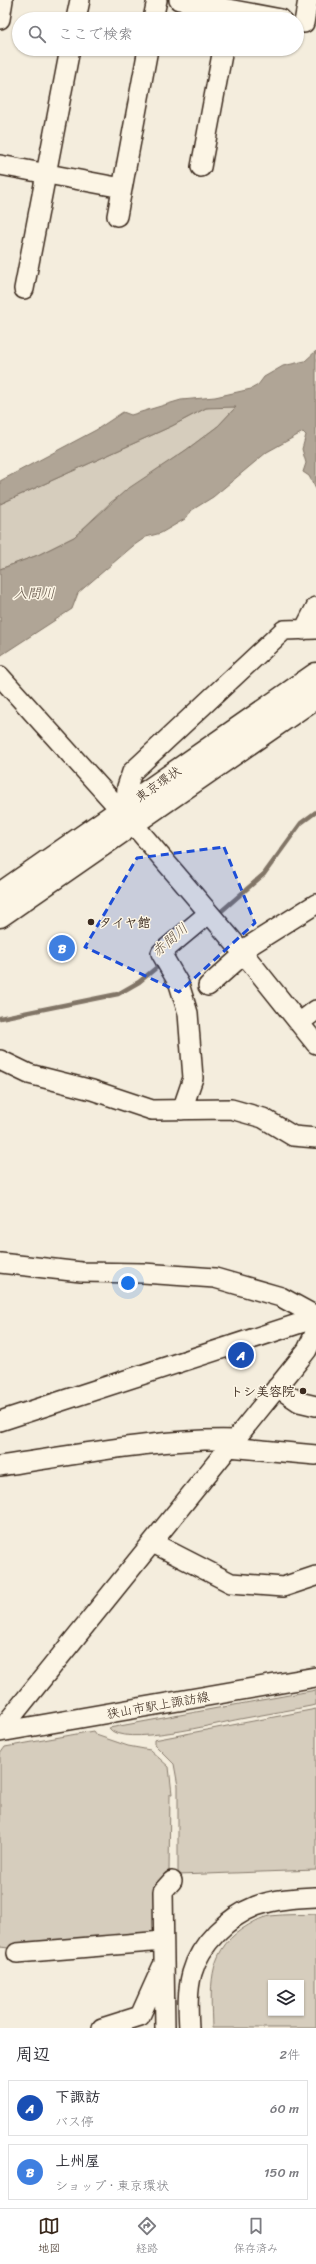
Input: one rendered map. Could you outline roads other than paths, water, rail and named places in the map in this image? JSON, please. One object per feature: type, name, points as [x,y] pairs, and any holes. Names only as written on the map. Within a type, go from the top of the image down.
[{"type":"highway","name":"東京環状","points":[[0,916],[127,814],[316,674]]},
{"type":"highway","name":"東京環状","points":[[0,894],[316,697]]},
{"type":"street","points":[[0,19],[3,0]]},
{"type":"street","points":[[77,12],[80,0]]},
{"type":"street","points":[[154,12],[157,0]]},
{"type":"street","points":[[178,0],[241,12]]},
{"type":"street","points":[[306,23],[308,0]]},
{"type":"street","points":[[24,289],[69,56]]},
{"type":"street","points":[[117,216],[147,56]]},
{"type":"street","points":[[202,167],[222,56]]},
{"type":"street","points":[[0,165],[122,188]]},
{"type":"street","points":[[127,814],[128,780],[141,763],[173,735],[231,678],[284,630],[310,630],[316,607]]},
{"type":"street","points":[[0,676],[42,724],[127,814],[242,952],[316,1044]]},
{"type":"street","points":[[208,986],[242,952],[316,904]]},
{"type":"street","points":[[182,1110],[193,1078],[188,1013],[179,984],[165,960],[212,916]]},
{"type":"street","points":[[299,1023],[316,1010]]},
{"type":"street","points":[[0,1060],[28,1074],[92,1090],[152,1110],[231,1110],[249,1113],[264,1118],[293,1136],[316,1138]]},
{"type":"street","points":[[0,1263],[81,1272],[143,1273],[215,1278],[281,1297],[316,1317]]},
{"type":"street","points":[[0,1421],[316,1317]]},
{"type":"street","points":[[0,1731],[154,1543],[278,1387],[307,1350],[316,1331]]},
{"type":"street","points":[[278,1387],[299,1402],[316,1406]]},
{"type":"street","points":[[0,1466],[199,1439],[316,1455]]},
{"type":"street","points":[[154,1543],[231,1583],[283,1587],[316,1576]]},
{"type":"street","name":"狭山市駅上諏訪線","points":[[0,1731],[316,1677]]},
{"type":"street","points":[[166,2028],[162,1941],[163,1891],[172,1881]]},
{"type":"street","points":[[188,2028],[188,1999],[192,1972],[209,1939],[230,1922],[255,1906],[287,1898],[316,1898]]},
{"type":"street","points":[[17,1953],[162,1941]]},
{"type":"street","points":[[102,2028],[140,2016],[163,1966]]},
{"type":"water","name":"入間川","points":[[316,351],[316,489],[309,476],[303,472],[306,463],[302,449],[306,435],[303,432],[267,452],[213,497],[192,510],[185,519],[161,533],[146,537],[133,546],[78,593],[72,609],[0,656],[0,569],[38,555],[74,537],[126,490],[186,450],[218,426],[236,407],[206,408],[172,426],[0,504],[0,481],[96,430],[123,412],[131,415],[181,400],[215,397],[251,389],[258,385],[264,377],[283,366],[305,361]]},
{"type":"waterway","name":"赤間川","points":[[217,915],[264,874],[301,823],[316,812]]},
{"type":"waterway","name":"赤間川","points":[[0,1018],[118,994],[139,982],[162,963]]},
{"type":"place","name":"タイヤ館","points":[[91,922]]},
{"type":"place","name":"上州屋","points":[[62,948]]},
{"type":"place","name":"下諏訪","points":[[241,1355]]},
{"type":"place","name":"トシ美容院","points":[[303,1391]]}]
